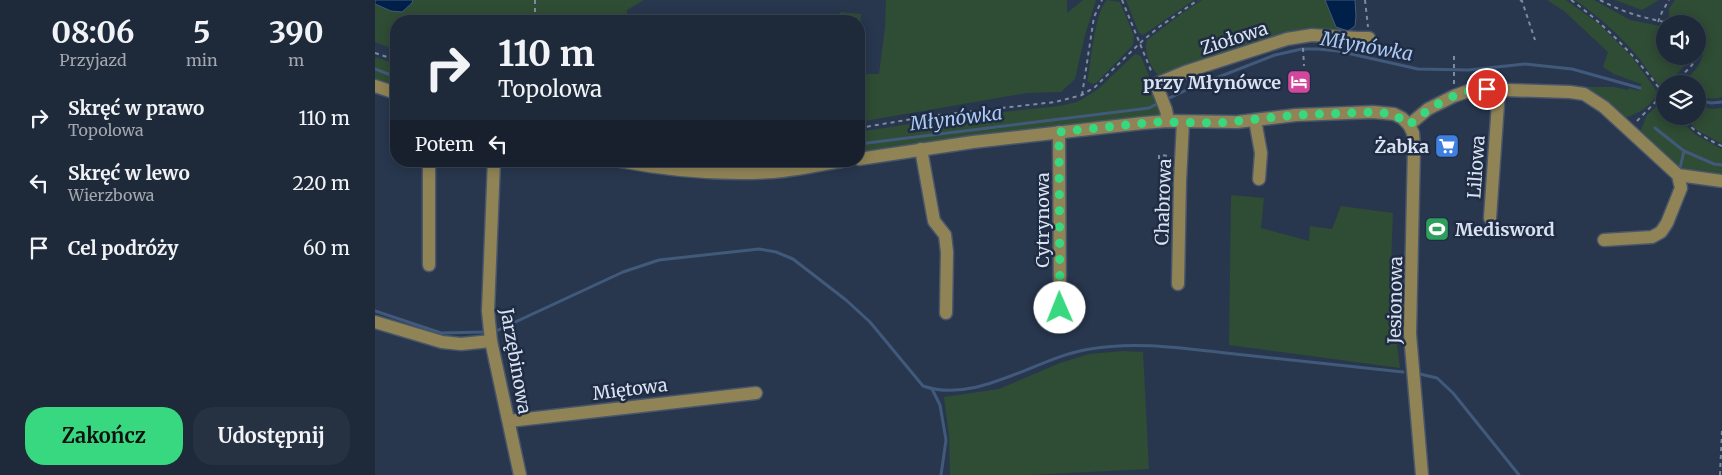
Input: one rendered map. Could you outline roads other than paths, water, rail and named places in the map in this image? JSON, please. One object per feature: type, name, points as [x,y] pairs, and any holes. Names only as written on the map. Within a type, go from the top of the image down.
[{"type":"street","name":"Ziołowa","points":[[1167,116],[1157,87],[1185,72],[1287,39],[1313,35],[1369,38]]},
{"type":"street","points":[[375,86],[390,91]]},
{"type":"street","points":[[865,158],[1167,116],[1183,122],[1219,123],[1304,115],[1373,112],[1394,114],[1409,125],[1428,109],[1454,96],[1474,89],[1570,92],[1584,94],[1604,107],[1678,175],[1681,188],[1667,224],[1661,232],[1652,237],[1604,240]]},
{"type":"street","name":"Liliowa","points":[[1490,218],[1499,89]]},
{"type":"street","points":[[1255,120],[1261,153],[1259,179]]},
{"type":"street","name":"Chabrowa","points":[[1178,284],[1183,122]]},
{"type":"street","name":"Jesionowa","points":[[1409,125],[1413,133],[1415,147],[1410,334],[1422,475]]},
{"type":"street","name":"Cytrynowa","points":[[1059,132],[1060,308]]},
{"type":"street","points":[[921,149],[934,221],[945,235],[947,252],[946,313]]},
{"type":"street","points":[[429,167],[429,266]]},
{"type":"street","name":"Jarzębinowa","points":[[494,167],[488,311],[491,341],[520,475]]},
{"type":"street","points":[[651,167],[710,173],[775,172],[805,167]]},
{"type":"street","points":[[1678,175],[1722,181]]},
{"type":"street","points":[[375,322],[442,342],[461,344],[491,341]]},
{"type":"street","name":"Miętowa","points":[[509,421],[756,393]]},
{"type":"water","points":[[375,0],[413,0],[402,12],[391,11],[375,4]]},
{"type":"water","points":[[1325,0],[1355,0],[1355,26],[1348,31],[1336,27]]},
{"type":"waterway","name":"Młynówka","points":[[1165,100],[1275,55],[1302,49],[1338,51],[1418,69],[1468,70],[1525,64],[1572,69],[1640,88]]},
{"type":"waterway","name":"Młynówka","points":[[375,69],[390,75]]},
{"type":"waterway","name":"Młynówka","points":[[1706,102],[1722,102]]},
{"type":"waterway","name":"Młynówka","points":[[865,143],[1149,108],[1159,103]]},
{"type":"waterway","points":[[1655,128],[1684,151]]},
{"type":"waterway","points":[[1680,168],[1684,151],[1714,164],[1722,165]]},
{"type":"waterway","points":[[496,331],[623,272],[659,260],[759,249],[776,252],[793,259],[846,300],[870,322],[923,386],[944,390],[965,389],[986,385],[1070,354],[1090,349],[1141,345],[1403,372]]},
{"type":"waterway","points":[[375,311],[441,333],[485,332]]},
{"type":"waterway","points":[[1420,374],[1437,378],[1453,393],[1519,475]]},
{"type":"waterway","points":[[932,389],[940,405],[946,440],[941,475]]},
{"type":"place","name":"przy Młynówce","points":[[1299,82]]},
{"type":"place","name":"Żabka","points":[[1447,146]]},
{"type":"place","name":"Medisword","points":[[1437,229]]}]
